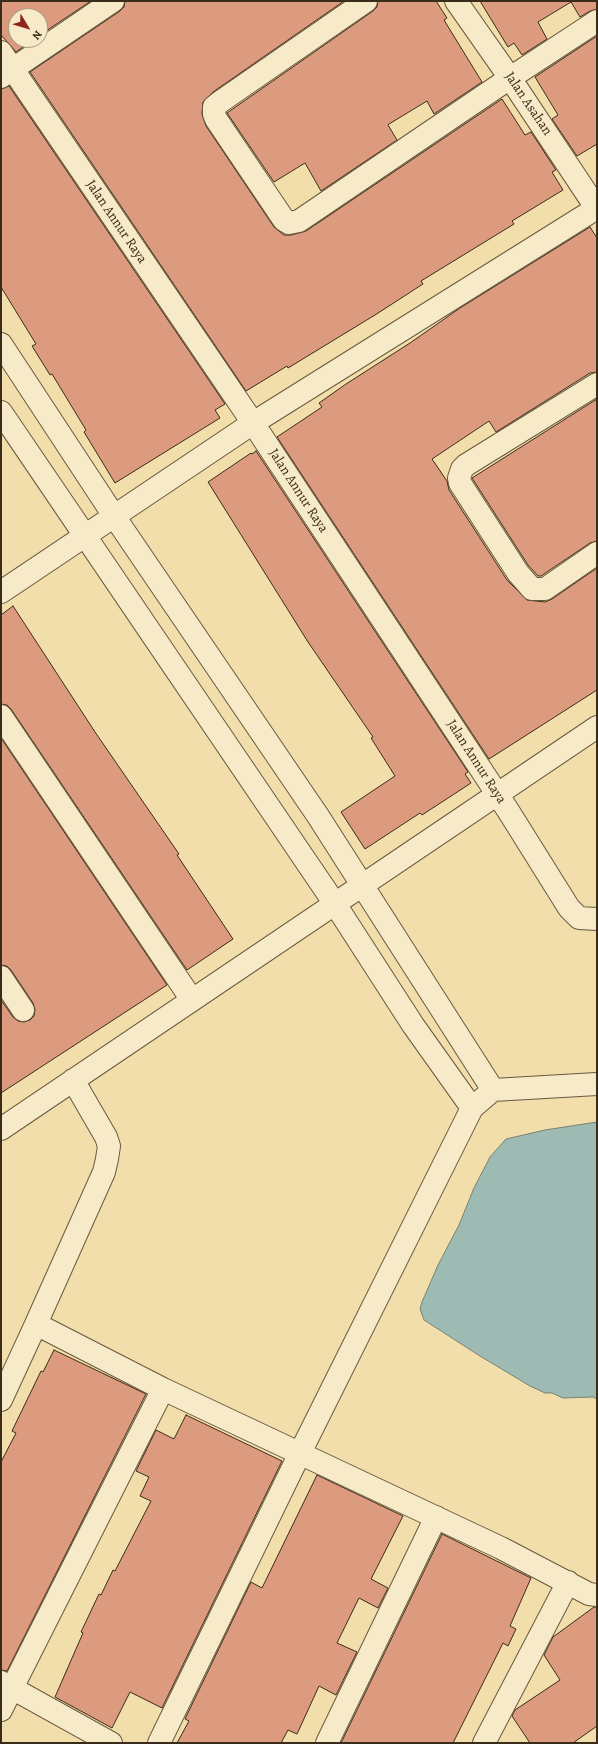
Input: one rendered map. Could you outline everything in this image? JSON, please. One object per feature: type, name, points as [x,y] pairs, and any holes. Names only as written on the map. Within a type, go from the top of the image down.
[{"type":"street","points":[[5,66],[113,1]]},
{"type":"street","points":[[366,1],[214,107],[216,119],[284,220],[289,223],[300,221],[510,78],[597,21]]},
{"type":"street","name":"Jalan Asahan","points":[[456,1],[510,78],[597,208]]},
{"type":"street","name":"Jalan Annur Raya","points":[[5,66],[253,423],[498,794],[569,908],[579,918],[597,919]]},
{"type":"street","points":[[1,592],[253,423],[597,208]]},
{"type":"street","points":[[1,344],[114,516],[313,810],[493,1090]]},
{"type":"street","points":[[597,384],[466,465],[462,469],[459,478],[460,483],[514,566],[532,589],[545,589],[597,554]]},
{"type":"street","points":[[1,412],[335,904],[413,1025],[472,1108]]},
{"type":"street","points":[[1,716],[192,1000]]},
{"type":"street","points":[[1,1129],[597,727]]},
{"type":"street","points":[[1,977],[23,1010]]},
{"type":"street","points":[[1,1400],[104,1172],[107,1159],[109,1146],[106,1137],[73,1080]]},
{"type":"street","points":[[159,1743],[300,1453],[472,1108],[493,1090],[597,1084]]},
{"type":"street","points":[[36,1324],[162,1389],[436,1517],[568,1582],[588,1594],[597,1595]]},
{"type":"street","points":[[1,1710],[6,1685],[162,1389]]},
{"type":"street","points":[[327,1743],[436,1517]]},
{"type":"street","points":[[484,1743],[568,1582]]},
{"type":"street","points":[[6,1685],[111,1743]]},
{"type":"water","points":[[597,1122],[597,1399],[593,1397],[563,1398],[552,1393],[545,1393],[530,1386],[480,1356],[424,1320],[420,1309],[438,1265],[459,1225],[474,1188],[490,1157],[506,1139],[545,1130]]},
{"type":"building","points":[[1,1],[91,1],[48,30],[48,8],[8,8],[8,43],[1,35]]},
{"type":"building","points":[[125,1],[344,1],[213,92],[203,102],[202,114],[206,126],[274,227],[284,235],[291,235],[306,231],[502,99],[525,135],[531,132],[556,170],[552,172],[563,190],[512,221],[514,224],[421,281],[423,284],[375,315],[288,368],[287,366],[246,391],[30,72],[120,11],[124,7]]},
{"type":"building","points":[[378,1],[436,1],[447,18],[444,20],[482,82],[434,114],[427,101],[389,124],[388,125],[397,140],[321,191],[305,163],[274,182],[227,113],[373,11],[377,7]]},
{"type":"building","points":[[480,1],[597,1],[597,9],[580,17],[571,2],[538,22],[547,39],[522,55],[514,43],[508,47]]},
{"type":"building","points":[[597,36],[597,144],[577,156],[552,119],[558,115],[535,77]]},
{"type":"building","points":[[12,48],[22,48],[16,52]]},
{"type":"building","points":[[9,86],[225,404],[215,410],[220,418],[115,483],[84,432],[86,430],[52,374],[50,375],[32,346],[36,344],[1,287],[1,89]]},
{"type":"building","points":[[590,227],[597,238],[597,372],[590,373],[496,432],[489,421],[432,459],[447,481],[449,490],[507,580],[527,600],[545,602],[552,599],[597,568],[597,690],[489,759],[277,437],[322,407],[319,403],[346,384],[410,343],[460,308]]},
{"type":"building","points":[[597,399],[597,541],[590,543],[541,576],[538,576],[528,565],[472,478]]},
{"type":"building","points":[[256,451],[468,772],[465,774],[471,783],[422,815],[420,813],[365,849],[341,812],[395,776],[371,738],[373,737],[308,642],[208,482]]},
{"type":"building","points":[[13,606],[95,732],[179,854],[177,855],[233,939],[187,970],[11,709],[7,705],[1,704],[1,615]]},
{"type":"building","points":[[1,738],[167,985],[1,1093],[1,1000],[13,1017],[18,1021],[24,1022],[30,1020],[34,1016],[35,1010],[33,1003],[11,970],[7,966],[1,965]]},
{"type":"building","points":[[54,1350],[146,1394],[7,1671],[1,1670],[1,1462],[16,1433],[12,1431],[41,1371],[43,1372]]},
{"type":"building","points":[[186,1415],[282,1461],[162,1708],[130,1692],[112,1728],[55,1697],[83,1633],[81,1632],[99,1594],[101,1595],[113,1570],[115,1571],[151,1501],[140,1496],[149,1477],[136,1471],[156,1430],[174,1439]]},
{"type":"building","points":[[317,1475],[403,1516],[371,1579],[388,1588],[378,1608],[359,1598],[337,1643],[357,1652],[336,1695],[319,1686],[297,1734],[288,1730],[281,1743],[177,1743],[189,1721],[185,1719],[251,1582],[262,1588]]},
{"type":"building","points":[[442,1534],[531,1578],[510,1626],[516,1629],[508,1646],[503,1643],[453,1743],[341,1743]]},
{"type":"building","points":[[594,1607],[597,1607],[597,1726],[573,1743],[530,1743],[512,1716],[515,1710],[560,1680],[544,1655],[553,1637]]}]
